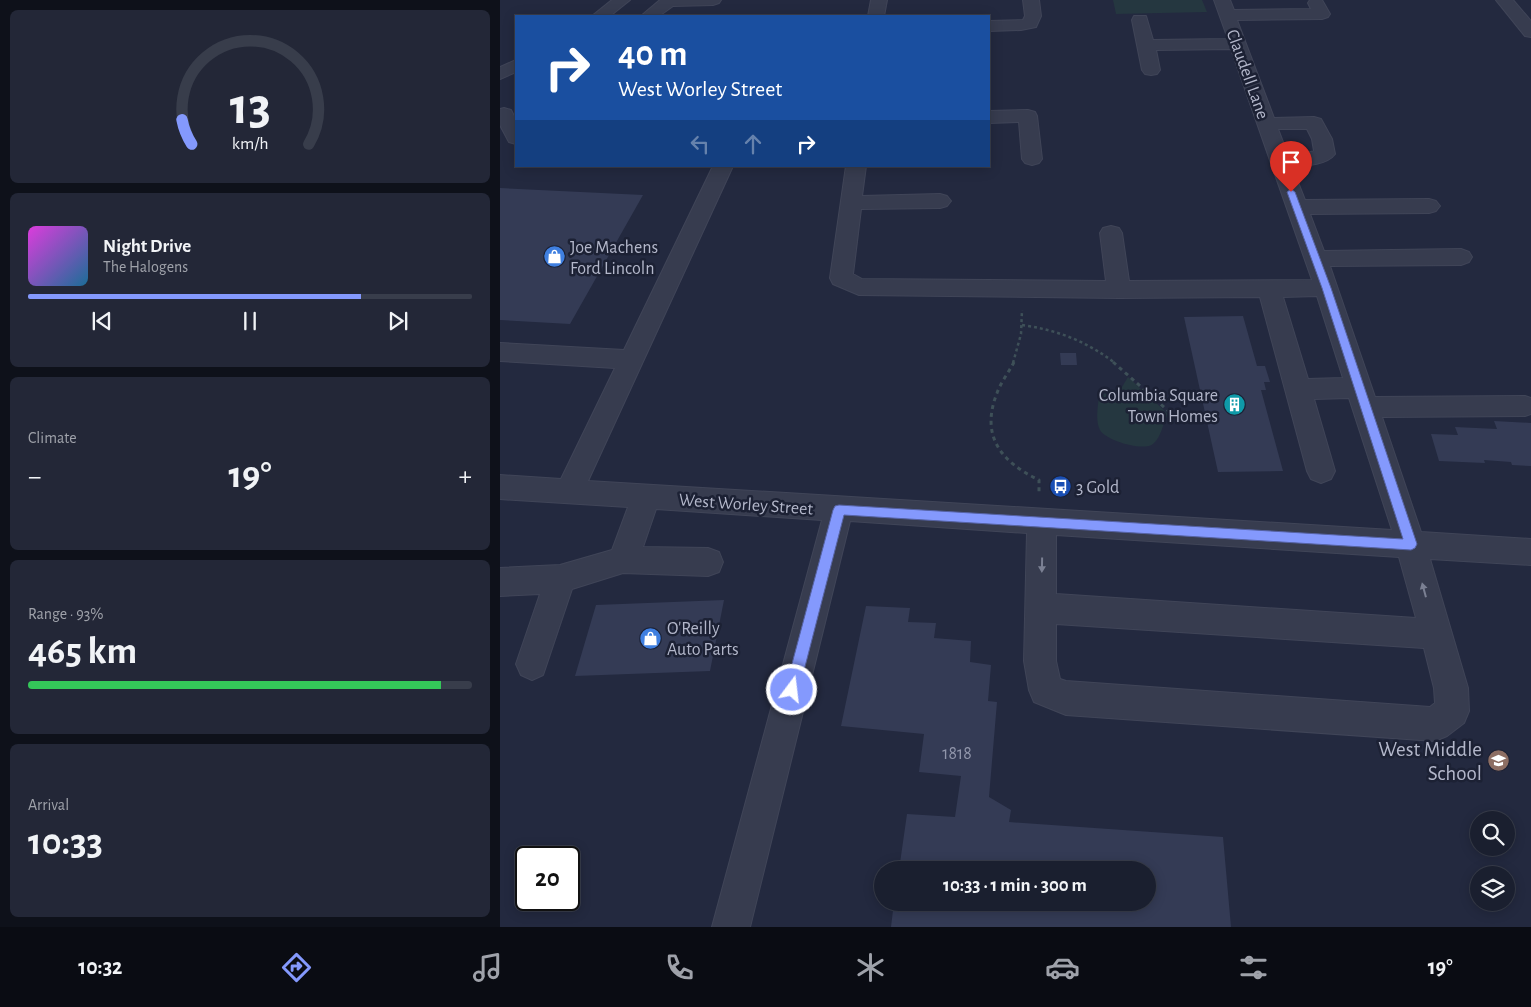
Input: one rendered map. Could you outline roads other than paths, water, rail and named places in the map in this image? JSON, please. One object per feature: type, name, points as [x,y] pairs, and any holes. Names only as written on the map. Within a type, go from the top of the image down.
[{"type":"street","points":[[601,15],[622,0]]},
{"type":"street","points":[[651,15],[663,1],[713,0]]},
{"type":"street","points":[[876,15],[879,0]]},
{"type":"street","points":[[990,26],[1030,23],[1033,16],[1032,0]]},
{"type":"street","points":[[1504,0],[1531,32]]},
{"type":"street","points":[[1224,8],[1321,13]]},
{"type":"street","name":"Claudell Lane","points":[[1041,608],[1040,662],[1046,690],[1066,698],[1435,724],[1452,712],[1451,688],[1411,544],[1316,259],[1224,8]]},
{"type":"street","points":[[1140,20],[1150,70]]},
{"type":"street","points":[[1146,45],[1238,44]]},
{"type":"street","points":[[500,74],[515,66]]},
{"type":"street","points":[[507,114],[515,137]]},
{"type":"street","points":[[990,117],[1028,116],[1032,159]]},
{"type":"street","points":[[1267,124],[1314,123],[1322,139],[1325,154],[1304,160],[1280,161]]},
{"type":"street","points":[[500,141],[515,140]]},
{"type":"street","points":[[569,492],[723,167]]},
{"type":"street","points":[[856,167],[841,278],[859,287],[1119,290],[1326,288]]},
{"type":"street","points":[[851,203],[940,201]]},
{"type":"street","points":[[1297,207],[1429,206]]},
{"type":"street","points":[[1110,233],[1119,290]]},
{"type":"street","points":[[1316,259],[1462,257]]},
{"type":"street","points":[[1268,289],[1321,471]]},
{"type":"street","points":[[500,352],[633,360]]},
{"type":"street","points":[[1298,389],[1362,398],[1526,406]]},
{"type":"street","name":"West Worley Street","points":[[500,487],[646,498],[1531,552]]},
{"type":"street","points":[[623,560],[646,498]]},
{"type":"street","points":[[731,927],[839,510]]},
{"type":"street","points":[[1042,522],[1041,608],[1436,634]]},
{"type":"street","points":[[500,582],[560,579],[623,560],[708,562]]},
{"type":"street","points":[[532,664],[560,579]]},
{"type":"place","name":"Joe Machens Ford Lincoln","points":[[554,257]]},
{"type":"place","name":"Columbia Square Town Homes","points":[[1234,405]]},
{"type":"place","name":"3 Gold","points":[[1060,487]]},
{"type":"place","name":"O'Reilly Auto Parts","points":[[651,638]]},
{"type":"place","name":"West Middle School","points":[[1498,761]]}]
